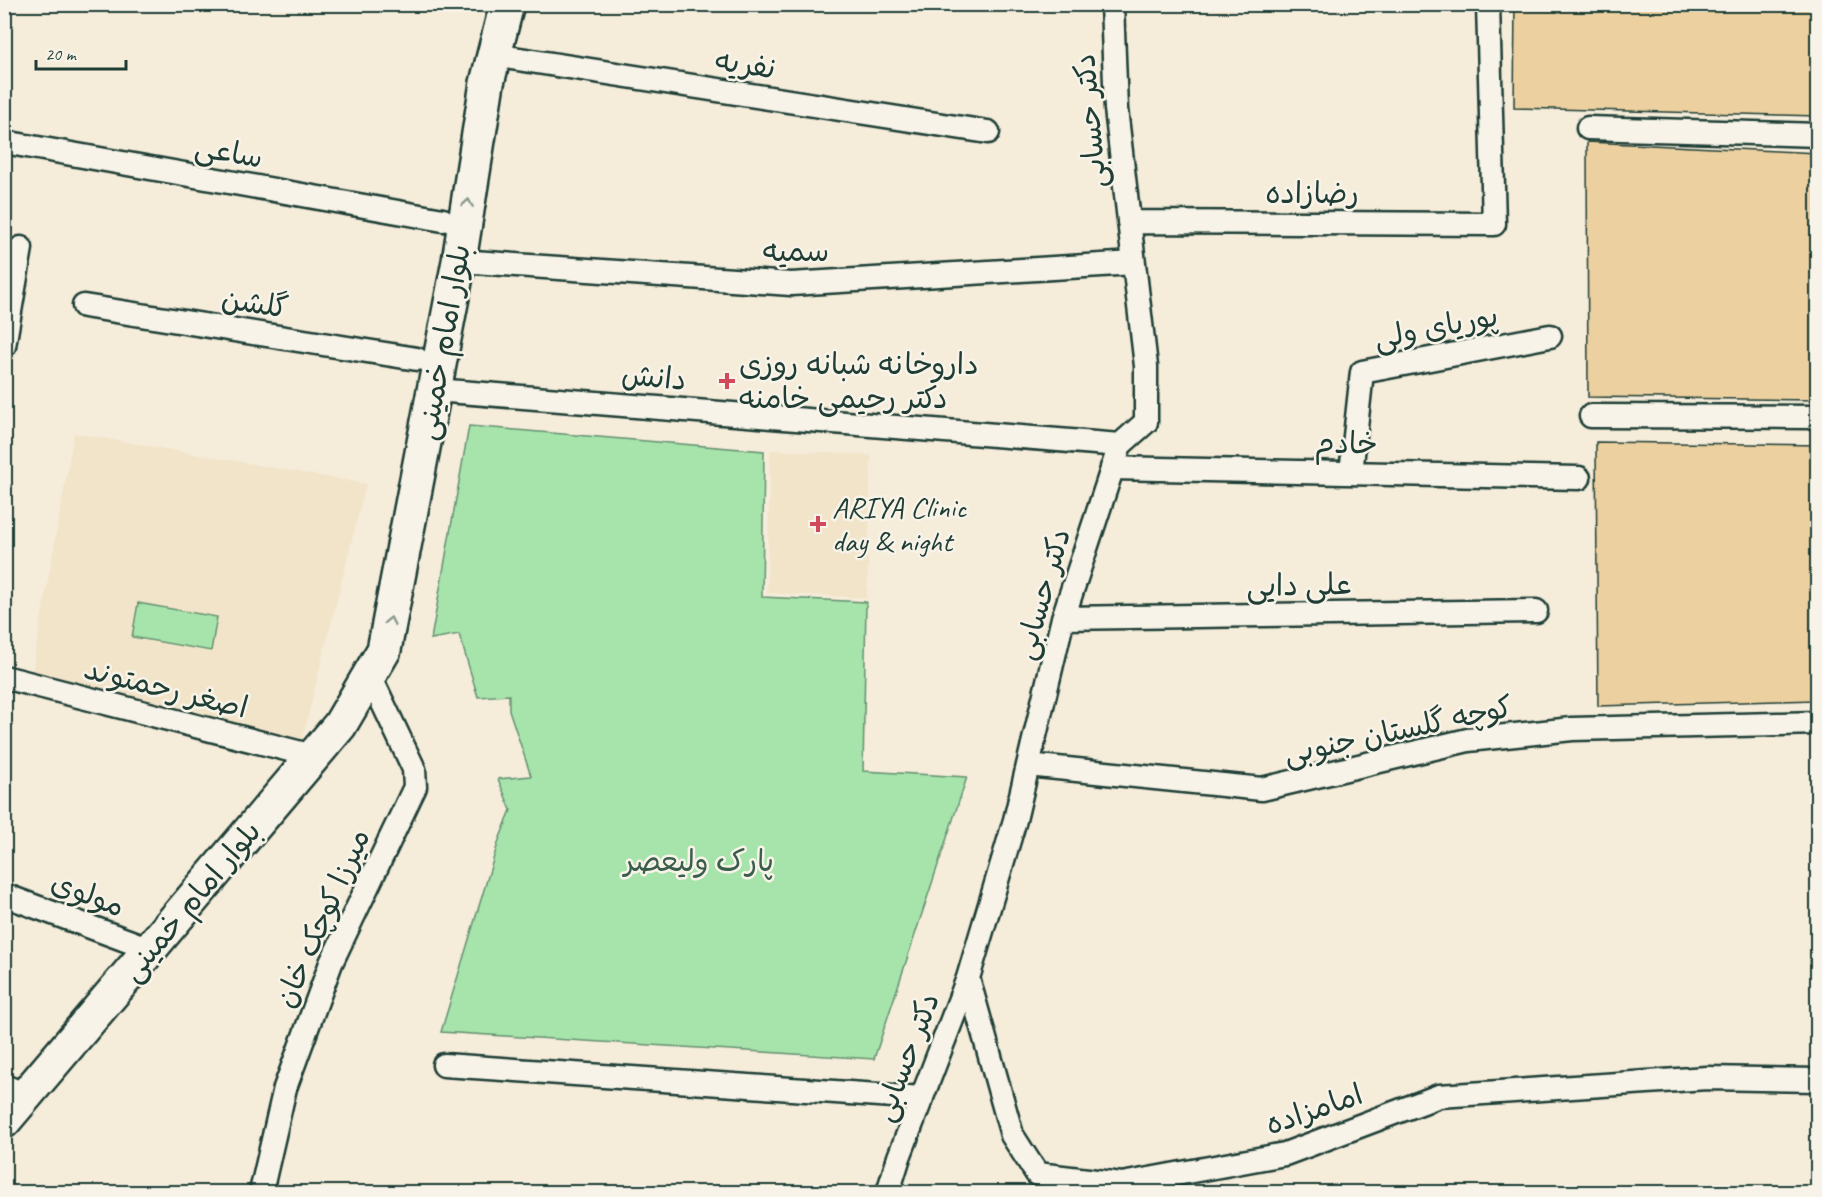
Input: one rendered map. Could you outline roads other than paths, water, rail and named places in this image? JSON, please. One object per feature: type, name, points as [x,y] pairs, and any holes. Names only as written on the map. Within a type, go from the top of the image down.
[{"type":"street","name":"بلوار امام خمینی","points":[[370,676],[362,644],[417,359],[465,83],[486,4]]},
{"type":"street","name":"بلوار امام خمینی","points":[[4,1121],[16,1090],[150,950],[339,725],[384,650],[459,261],[487,82],[507,4]]},
{"type":"street","name":"دکتر حسابی","points":[[888,1192],[899,1157],[968,978],[1015,819],[1063,618],[1112,468],[1120,445],[1146,422],[1146,366],[1116,109],[1112,4]]},
{"type":"street","name":"رضازاده","points":[[1130,222],[1494,224],[1488,4]]},
{"type":"street","name":"نفریه","points":[[493,55],[988,132]]},
{"type":"street","points":[[1588,128],[1818,135]]},
{"type":"street","name":"ساعی","points":[[4,142],[442,220]]},
{"type":"street","points":[[4,346],[21,248]]},
{"type":"street","name":"سمیه","points":[[459,261],[791,284],[1134,263]]},
{"type":"street","name":"گلشن","points":[[84,306],[417,359]]},
{"type":"street","name":"پوریای ولی","points":[[1351,473],[1362,372],[1550,336]]},
{"type":"street","name":"دانش","points":[[435,390],[1120,445]]},
{"type":"street","points":[[1591,416],[1818,417]]},
{"type":"street","name":"خادم","points":[[1112,468],[1579,478]]},
{"type":"street","name":"علی دایی","points":[[1063,618],[1536,611]]},
{"type":"street","name":"میرزا کوچک خان","points":[[261,1192],[285,1088],[331,963],[415,788],[414,769],[370,676]]},
{"type":"street","name":"اصغر رحمتوند","points":[[4,677],[313,756]]},
{"type":"street","name":"کوچه گلستان جنوبی","points":[[1028,765],[1263,789],[1468,740],[1572,729],[1818,723]]},
{"type":"street","name":"مولوی","points":[[4,895],[150,950]]},
{"type":"street","name":"امامزاده","points":[[968,978],[1012,1135],[1037,1173],[1101,1182],[1122,1184],[1285,1154],[1438,1096],[1707,1078],[1818,1080]]},
{"type":"street","points":[[444,1065],[922,1098]]},
{"type":"place","name":"داروخانه شبانه روزی دکتر رحیمی خامنه","points":[[727,381]]},
{"type":"place","name":"ARIYA Clinic day & night","points":[[818,524]]},
{"type":"park label","name":"پارک ولیعصر","points":[[699,861]]}]
